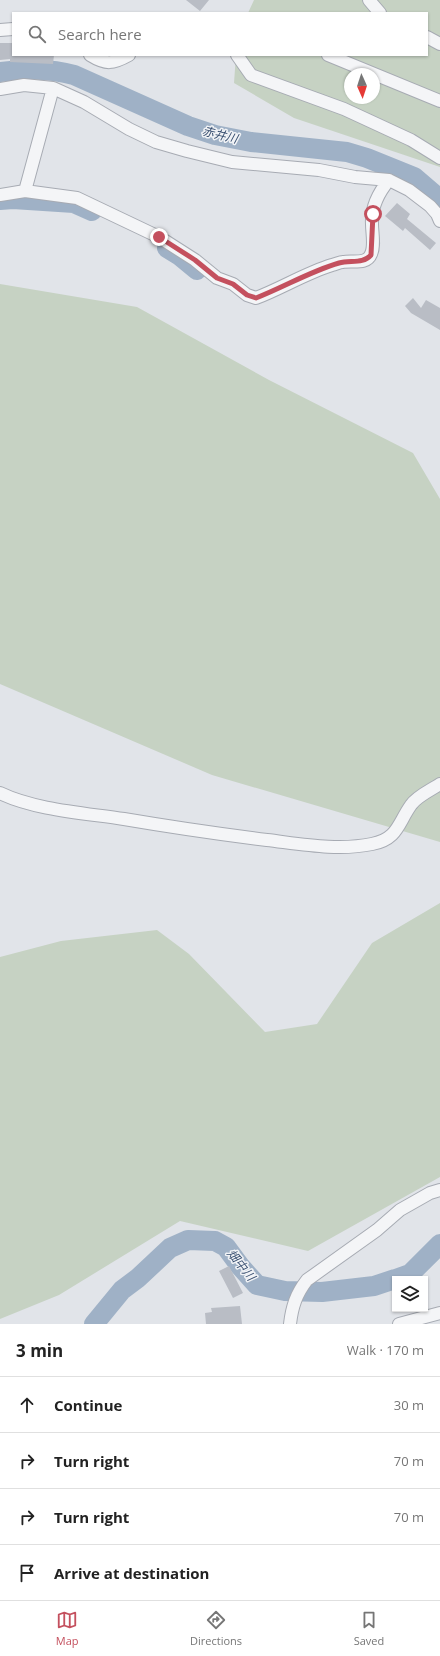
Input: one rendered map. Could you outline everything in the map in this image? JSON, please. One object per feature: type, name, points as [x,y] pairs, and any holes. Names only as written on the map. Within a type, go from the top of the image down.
[{"type":"street","points":[[369,0],[379,12]]},
{"type":"street","points":[[0,30],[12,29]]},
{"type":"street","points":[[428,38],[440,44]]},
{"type":"street","points":[[92,56],[100,61],[115,63],[127,56]]},
{"type":"street","points":[[238,56],[251,75],[344,109],[411,140],[440,158]]},
{"type":"street","points":[[330,56],[440,101]]},
{"type":"street","points":[[0,89],[24,85],[53,88],[84,102],[129,129],[156,142],[232,162],[319,170],[389,180],[409,190],[430,206],[437,214],[440,221]]},
{"type":"street","points":[[25,191],[53,88]]},
{"type":"street","points":[[0,195],[25,191],[77,198],[110,212],[159,237],[195,260],[217,278],[233,284],[247,295],[256,298],[328,266],[367,259],[371,255],[373,234],[372,222],[376,200],[379,192],[389,180]]},
{"type":"street","points":[[0,793],[15,800],[43,806],[195,830],[314,846],[338,847],[373,844],[391,837],[401,824],[411,804],[440,784]]},
{"type":"street","points":[[290,1324],[292,1307],[300,1289],[307,1280],[377,1230],[400,1210],[440,1190]]},
{"type":"street","points":[[399,1324],[440,1313]]},
{"type":"green space","points":[[254,0],[440,0],[440,167],[294,118],[234,83],[236,56],[428,56],[428,12],[248,12]]},
{"type":"green space","points":[[0,284],[137,307],[269,380],[413,453],[440,499],[440,842],[212,775],[0,684]]},
{"type":"green space","points":[[440,903],[440,1177],[308,1251],[180,1221],[59,1295],[0,1319],[0,957],[61,941],[157,930],[189,954],[265,1032],[317,1024],[372,943]]},
{"type":"building","points":[[186,0],[209,0],[200,11]]},
{"type":"building","points":[[0,43],[12,43],[12,56],[54,56],[53,64],[10,62],[10,59],[0,60]]},
{"type":"building","points":[[397,203],[410,214],[407,219],[436,243],[430,250],[405,228],[403,231],[385,216]]},
{"type":"building","points":[[413,298],[421,308],[426,300],[440,308],[440,330],[411,313],[405,306]]},
{"type":"building","points":[[229,1266],[243,1293],[233,1298],[219,1271]]},
{"type":"building","points":[[240,1306],[242,1324],[206,1324],[205,1313],[212,1312],[211,1308]]},
{"type":"waterway","name":"赤井川","points":[[0,72],[37,70],[55,71],[74,75],[188,126],[215,135],[251,142],[347,152],[367,158],[414,177],[440,199]]},
{"type":"waterway","points":[[0,200],[13,199],[74,203],[92,211]]},
{"type":"waterway","points":[[167,248],[180,256],[197,270]]},
{"type":"waterway","name":"畑中川","points":[[94,1324],[122,1290],[138,1278],[170,1248],[188,1240],[215,1241],[226,1247],[257,1285],[285,1291],[322,1292],[374,1286],[392,1280]]},
{"type":"waterway","name":"畑中川","points":[[404,1276],[410,1274],[440,1244]]},
{"type":"route","points":[[159,237],[195,260],[217,278],[233,284],[247,295],[256,298],[328,266],[367,259],[371,255],[373,214]]}]
